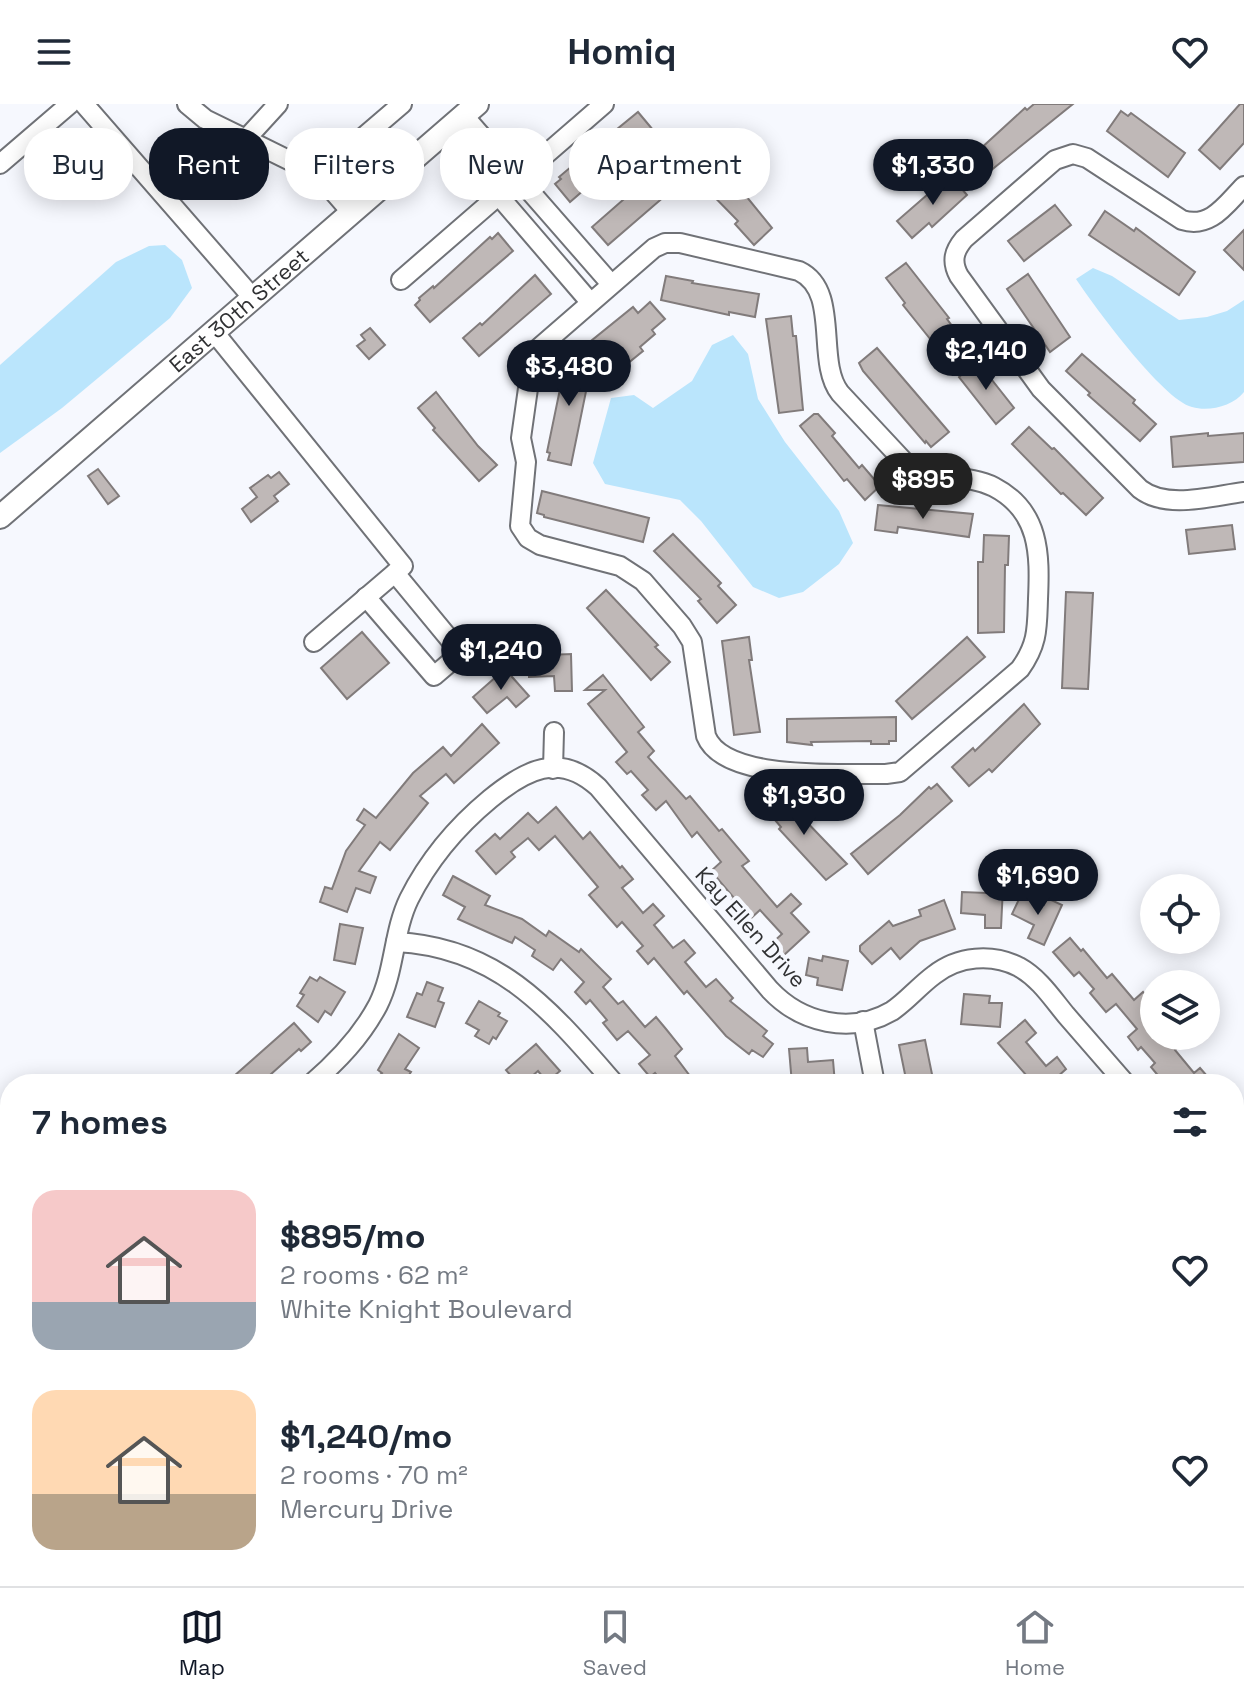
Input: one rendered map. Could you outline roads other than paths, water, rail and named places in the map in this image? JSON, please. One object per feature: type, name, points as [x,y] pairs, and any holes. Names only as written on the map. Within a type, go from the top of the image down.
[{"type":"main road","name":"East 30th Street","points":[[449,128],[470,110]]},
{"type":"main road","name":"East 30th Street","points":[[0,517],[440,136]]},
{"type":"street","points":[[0,164],[70,104]]},
{"type":"street","points":[[84,104],[253,298]]},
{"type":"street","points":[[187,104],[205,119],[223,128]]},
{"type":"street","points":[[256,128],[278,104]]},
{"type":"street","points":[[374,128],[402,104]]},
{"type":"street","points":[[553,148],[604,104]]},
{"type":"street","points":[[470,110],[483,128]]},
{"type":"street","points":[[1244,186],[1211,219],[1191,223],[1087,158],[1065,155],[1055,160],[955,249],[954,258],[958,273],[1034,381],[1140,489],[1155,498],[1171,500],[1244,492]]},
{"type":"street","points":[[341,200],[352,213]]},
{"type":"street","points":[[401,280],[493,200]]},
{"type":"street","points":[[504,200],[601,293]]},
{"type":"street","points":[[533,200],[601,293]]},
{"type":"street","points":[[676,242],[803,272],[815,283],[820,294],[833,379],[840,393],[910,468],[922,474],[958,476],[983,482],[1010,499],[1027,519],[1037,542],[1040,561],[1036,636],[1032,652],[1020,669],[896,773],[767,770],[723,757],[706,736],[692,642],[643,581],[620,566],[540,545],[525,534],[519,521],[526,462],[521,438],[533,353],[601,293],[654,248],[676,242]]},
{"type":"street","points":[[214,332],[403,566],[314,642]]},
{"type":"street","points":[[366,597],[434,676],[461,653],[395,573]]},
{"type":"street","points":[[322,1074],[341,1057],[369,1021],[388,980],[405,910],[433,857],[458,827],[517,777],[534,770],[553,769],[554,732]]},
{"type":"street","name":"Kay Ellen Drive","points":[[553,769],[565,769],[598,787],[785,1004],[808,1017],[840,1024],[863,1021],[893,1009],[936,973],[959,961],[978,958],[1004,961],[1021,968],[1037,980],[1117,1074]]},
{"type":"street","points":[[396,942],[447,950],[512,980],[547,1008],[598,1074]]},
{"type":"street","points":[[863,1021],[873,1074]]},
{"type":"water","points":[[165,245],[182,260],[192,288],[170,318],[62,408],[0,453],[0,365],[116,262],[149,246]]},
{"type":"water","points":[[1093,268],[1112,276],[1179,320],[1227,311],[1244,300],[1244,392],[1234,401],[1213,408],[1192,407],[1179,401],[1147,371],[1076,279]]},
{"type":"water","points":[[733,335],[748,354],[758,399],[785,442],[839,511],[853,543],[839,564],[803,592],[779,598],[753,587],[701,521],[680,500],[605,484],[593,463],[611,398],[634,395],[653,408],[692,381],[712,345]]}]
